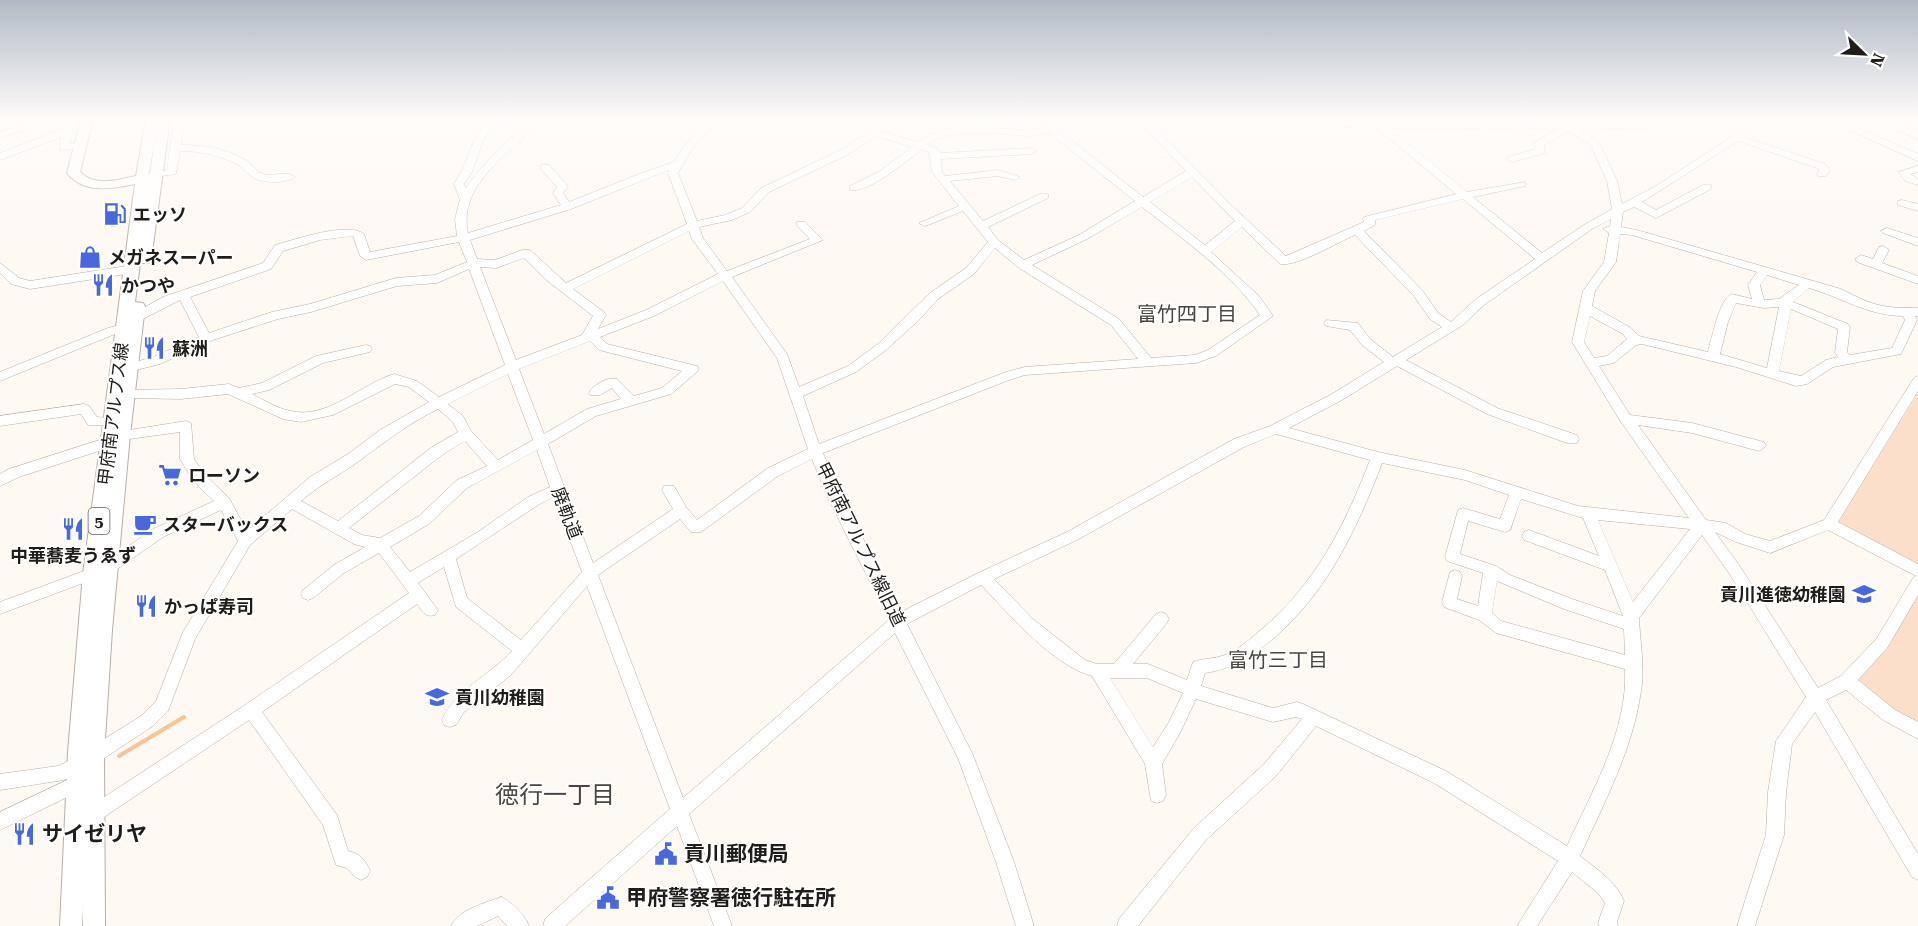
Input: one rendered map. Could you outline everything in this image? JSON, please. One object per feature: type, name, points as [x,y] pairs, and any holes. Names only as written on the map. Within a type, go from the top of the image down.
[{"type":"main road","points":[[75,162],[73,173],[77,180],[98,185],[150,177]]},
{"type":"main road","name":"甲府南アルプス線","points":[[71,926],[77,775],[114,433],[132,323],[151,162]]},
{"type":"main road","name":"甲府南アルプス線","points":[[114,433],[129,393],[132,367],[133,269],[154,162]]},
{"type":"main road","name":"甲府南アルプス線","points":[[94,926],[94,755],[100,571]]},
{"type":"street","points":[[150,177],[172,172],[173,162]]},
{"type":"street","points":[[242,162],[256,175],[266,178],[290,177]]},
{"type":"street","points":[[465,200],[459,184],[471,162]]},
{"type":"street","name":"廃軌道","points":[[493,162],[465,200],[460,219],[463,237],[723,926]]},
{"type":"street","points":[[0,377],[132,323],[167,300],[267,266],[279,248],[320,237],[354,232],[360,236],[366,256],[404,251],[463,237],[567,207],[618,184],[676,165],[678,162]]},
{"type":"street","points":[[565,288],[693,225],[728,218],[746,210],[765,190],[823,162]]},
{"type":"street","points":[[854,188],[884,173],[899,162]]},
{"type":"street","points":[[936,162],[937,172],[942,179],[994,242],[1023,266],[1115,322],[1147,362]]},
{"type":"street","points":[[669,490],[681,511],[696,528],[773,472],[815,451],[1006,376],[1025,371],[1196,359],[1212,353],[1267,316],[1255,298],[1205,251],[1094,162]]},
{"type":"street","points":[[1184,162],[1284,261],[1371,223],[1368,219],[1399,208],[1467,197],[1521,184]]},
{"type":"street","points":[[1424,162],[1542,259]]},
{"type":"street","points":[[1603,162],[1612,181],[1618,211],[1616,230],[1611,262],[1589,291],[1578,342],[1626,418],[1701,526],[1734,569],[1816,697],[1918,871]]},
{"type":"street","points":[[552,926],[898,621],[983,577],[1072,536],[1239,443],[1275,429],[1338,397],[1450,327],[1480,303],[1588,227],[1698,162]]},
{"type":"street","points":[[1810,162],[1821,166],[1825,170],[1822,174]]},
{"type":"street","name":"甲府南アルプス線旧道","points":[[676,165],[673,173],[698,239],[783,357],[815,451],[835,498],[965,755],[1005,862],[1025,926]]},
{"type":"street","points":[[545,166],[563,187],[558,193],[567,207]]},
{"type":"street","points":[[1918,170],[1904,172],[1909,179],[1918,182]]},
{"type":"street","points":[[1023,266],[1083,237],[1193,172]]},
{"type":"street","points":[[942,179],[998,173],[1015,177]]},
{"type":"street","points":[[1634,202],[1656,214],[1707,187]]},
{"type":"street","points":[[981,226],[1044,196]]},
{"type":"street","points":[[1902,203],[1918,208]]},
{"type":"street","points":[[924,223],[965,207]]},
{"type":"street","points":[[1205,251],[1242,221]]},
{"type":"street","points":[[0,821],[77,775],[94,755],[147,721],[162,706],[188,638],[244,541],[315,481],[385,433],[513,366],[650,313],[724,276],[817,240],[801,224]]},
{"type":"street","points":[[1588,227],[1633,232],[1837,291],[1869,308],[1886,312],[1915,312],[1897,351],[1845,358],[1830,363],[1803,381],[1642,340],[1636,341],[1610,360],[1590,363]]},
{"type":"street","points":[[1356,229],[1418,293],[1434,316],[1450,327]]},
{"type":"street","points":[[1887,231],[1918,242]]},
{"type":"street","points":[[797,393],[852,369],[882,347],[934,296],[970,271],[994,242]]},
{"type":"street","points":[[1876,264],[1883,250]]},
{"type":"street","points":[[132,367],[156,361],[206,338],[396,282],[437,279],[474,263],[496,264],[526,253],[549,276],[600,315],[589,336]]},
{"type":"street","points":[[1862,259],[1918,280]]},
{"type":"street","points":[[0,267],[15,281],[30,285],[133,269]]},
{"type":"street","points":[[1759,303],[1754,285],[1764,271]]},
{"type":"street","points":[[1772,374],[1785,303],[1797,295],[1807,283]]},
{"type":"street","points":[[183,295],[206,338]]},
{"type":"street","points":[[1713,357],[1731,298],[1759,303],[1785,303],[1844,327],[1841,353],[1845,358]]},
{"type":"street","points":[[1585,308],[1627,331],[1636,341]]},
{"type":"street","points":[[1330,323],[1354,326],[1366,342],[1395,362],[1492,411],[1572,439]]},
{"type":"street","points":[[308,594],[339,569],[424,520],[462,484],[497,467],[592,412],[666,391],[693,369],[603,346],[589,336]]},
{"type":"street","points":[[238,393],[266,387],[320,359],[366,349]]},
{"type":"street","points":[[129,393],[182,394],[229,389],[288,416],[315,416],[328,412],[394,379],[413,384],[458,419],[466,434],[497,467]]},
{"type":"street","points":[[1275,429],[1378,457],[1465,475],[1588,513],[1721,527],[1756,544],[1770,547],[1829,524],[1918,381]]},
{"type":"street","points":[[595,392],[613,382],[632,402]]},
{"type":"street","points":[[0,421],[84,410],[93,422],[114,433]]},
{"type":"street","points":[[1626,418],[1692,428],[1759,446]]},
{"type":"street","points":[[0,480],[114,433],[186,426],[187,459],[198,477],[224,502],[244,541]]},
{"type":"street","points":[[339,528],[437,451],[466,434]]},
{"type":"street","points":[[1153,762],[1179,723],[1193,690],[1199,667],[1229,661],[1240,654],[1281,623],[1322,578],[1350,525],[1378,457]]},
{"type":"street","points":[[408,581],[533,501],[558,489]]},
{"type":"street","points":[[1517,492],[1505,526],[1463,514],[1452,557],[1491,570],[1505,579],[1631,621]]},
{"type":"street","points":[[0,608],[100,571],[158,533],[224,502]]},
{"type":"street","points":[[291,502],[359,540],[373,541],[382,545],[430,610]]},
{"type":"street","points":[[450,720],[458,707],[506,670],[569,594],[590,573],[681,511]]},
{"type":"street","points":[[1526,926],[1570,859],[1610,771],[1623,733],[1634,689],[1631,621],[1588,513]]},
{"type":"street","points":[[1829,524],[1918,571]]},
{"type":"street","points":[[1631,621],[1701,526]]},
{"type":"street","points":[[1529,536],[1610,566]]},
{"type":"street","points":[[448,557],[461,602],[523,651]]},
{"type":"street","points":[[1484,615],[1491,570]]},
{"type":"street","points":[[1455,576],[1449,602],[1484,615],[1496,626],[1634,664]]},
{"type":"street","points":[[983,577],[1028,624],[1080,666],[1097,671],[1148,671],[1193,690],[1273,715],[1297,709],[1440,777],[1570,859],[1604,887],[1615,901],[1607,923],[1609,926]]},
{"type":"street","points":[[1746,926],[1775,835],[1777,792],[1784,741],[1816,697],[1847,681],[1882,643],[1918,582]]},
{"type":"street","points":[[95,813],[251,710],[419,594]]},
{"type":"street","points":[[1118,671],[1161,619]]},
{"type":"street","points":[[1097,671],[1153,762],[1157,795]]},
{"type":"street","points":[[1847,681],[1889,715],[1918,731]]},
{"type":"street","points":[[251,710],[331,820],[342,859],[352,860],[361,871]]},
{"type":"street","points":[[1126,926],[1200,834],[1270,770],[1314,717]]},
{"type":"street","points":[[0,782],[58,774],[94,774]]},
{"type":"street","points":[[460,926],[482,913],[501,906],[520,926]]},
{"type":"shaded area","points":[[1918,393],[1918,569],[1836,524]]},
{"type":"shaded area","points":[[1918,590],[1918,727],[1852,680]]},
{"type":"waterway","points":[[119,756],[184,717]]},
{"type":"place","name":"エッソ","points":[[115,214]]},
{"type":"place","name":"メガネスーパー","points":[[90,257]]},
{"type":"place","name":"かつや","points":[[103,285]]},
{"type":"place","name":"蘇洲","points":[[154,348]]},
{"type":"place","name":"ローソン","points":[[170,475]]},
{"type":"place","name":"スターバックス","points":[[145,524]]},
{"type":"place","name":"中華蕎麦うゑず","points":[[73,529]]},
{"type":"place","name":"貢川進徳幼稚園","points":[[1864,594]]},
{"type":"place","name":"かっぱ寿司","points":[[146,606]]},
{"type":"place","name":"貢川幼稚園","points":[[437,697]]},
{"type":"place","name":"サイゼリヤ","points":[[24,834]]},
{"type":"place","name":"貢川郵便局","points":[[666,854]]},
{"type":"place","name":"甲府警察署徳行駐在所","points":[[608,898]]},
{"type":"district","name":"富竹四丁目","points":[[1187,314]]},
{"type":"district","name":"富竹三丁目","points":[[1278,660]]},
{"type":"district","name":"徳行一丁目","points":[[555,795]]}]
